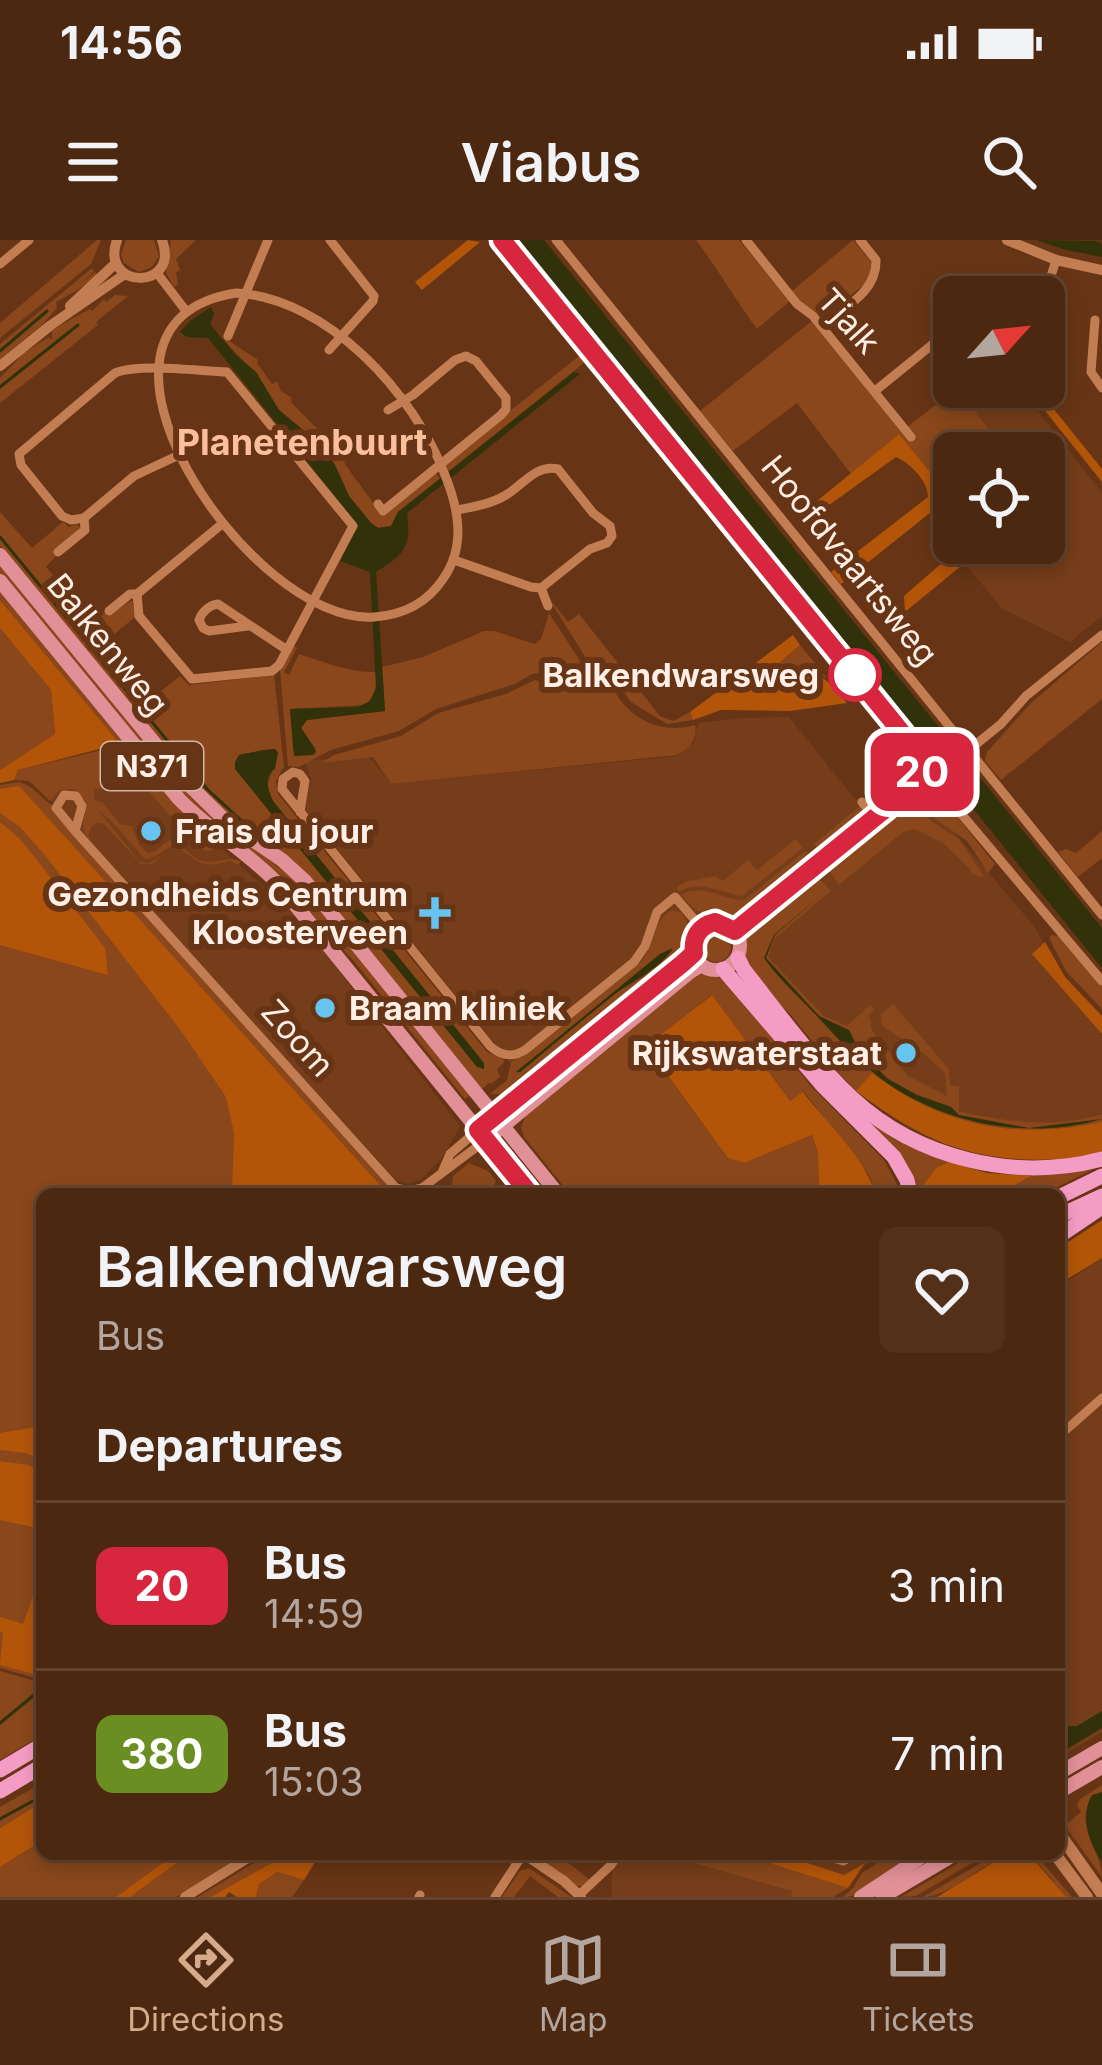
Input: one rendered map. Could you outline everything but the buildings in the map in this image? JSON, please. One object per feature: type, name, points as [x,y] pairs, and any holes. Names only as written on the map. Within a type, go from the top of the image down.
[{"type":"highway","points":[[738,958],[832,1078],[896,1131],[978,1163],[1054,1167],[1102,1159]]},
{"type":"highway","points":[[723,969],[824,1087],[895,1157],[909,1188]]},
{"type":"highway","points":[[1065,1194],[1102,1176]]},
{"type":"highway","points":[[1065,1213],[1102,1196]]},
{"type":"highway","points":[[1065,1232],[1102,1207]]},
{"type":"highway","points":[[0,1770],[36,1749]]},
{"type":"highway","points":[[0,1791],[36,1770]]},
{"type":"main road","name":"Balkenweg","points":[[0,555],[195,791],[228,823],[304,881],[553,1188]]},
{"type":"main road","name":"Balkenweg","points":[[0,581],[179,799],[279,885],[525,1188]]},
{"type":"main road","points":[[715,922],[735,931],[738,958],[723,969],[712,970],[698,959],[694,938],[701,927],[715,922]]},
{"type":"main road","points":[[482,1135],[698,959]]},
{"type":"main road","points":[[1065,1770],[1102,1748]]},
{"type":"main road","points":[[1065,1789],[1102,1767]]},
{"type":"main road","points":[[1065,1842],[1102,1894]]},
{"type":"main road","points":[[861,1897],[917,1860]]},
{"type":"main road","points":[[882,1897],[945,1860]]},
{"type":"main road","points":[[1059,1860],[1087,1897]]},
{"type":"street","points":[[2,258],[29,240]]},
{"type":"street","points":[[117,240],[116,263],[125,274],[140,279],[157,273],[165,260],[164,240]]},
{"type":"street","points":[[228,336],[268,240]]},
{"type":"street","points":[[329,350],[374,301],[330,240]]},
{"type":"street","name":"Hoofdvaartsweg","points":[[502,240],[911,744],[928,786],[947,797],[1102,981]]},
{"type":"street","name":"Hoofdvaartsweg","points":[[556,240],[1102,915]]},
{"type":"street","name":"Tjalk","points":[[746,240],[911,437]]},
{"type":"street","points":[[822,326],[873,281],[876,260],[860,240]]},
{"type":"street","points":[[1007,240],[1056,260],[1102,270]]},
{"type":"street","points":[[1051,276],[1056,260]]},
{"type":"street","points":[[51,325],[116,263]]},
{"type":"street","points":[[157,273],[186,311]]},
{"type":"street","points":[[0,366],[125,274]]},
{"type":"street","points":[[247,293],[270,298],[339,337],[372,364],[424,430],[450,486],[459,523],[454,560],[440,584],[406,610],[353,616],[314,600],[258,560],[222,524],[179,455],[158,370],[165,342],[186,311],[215,296],[247,293]]},
{"type":"street","points":[[1095,320],[1096,358],[1090,372],[1102,388]]},
{"type":"street","points":[[874,391],[933,344]]},
{"type":"street","points":[[378,504],[383,511],[442,466],[501,415],[506,398],[476,361],[466,356],[388,410]]},
{"type":"street","points":[[137,594],[143,622],[192,679],[272,671],[353,526],[227,371],[118,370],[19,454],[21,465],[62,516],[71,520],[84,518],[134,476],[179,455]]},
{"type":"street","points":[[454,560],[541,588],[612,536],[610,526],[593,513],[558,469],[547,466],[501,498],[457,510]]},
{"type":"street","points":[[58,552],[86,530],[84,518]]},
{"type":"street","points":[[109,611],[130,594],[137,594],[222,524]]},
{"type":"street","points":[[541,588],[548,606]]},
{"type":"street","points":[[248,626],[208,631],[199,620],[218,604],[287,650]]},
{"type":"street","points":[[969,750],[1102,635]]},
{"type":"street","points":[[735,931],[904,789],[928,786]]},
{"type":"street","points":[[862,802],[874,817]]},
{"type":"street","points":[[300,812],[490,1046],[502,1054],[525,1050],[634,962],[646,946],[657,912],[675,897],[701,927]]},
{"type":"street","name":"Zoom","points":[[75,831],[396,1188]]},
{"type":"street","name":"Zoom","points":[[422,1188],[457,1163],[482,1135]]},
{"type":"street","points":[[1065,1431],[1102,1398]]},
{"type":"street","points":[[185,1897],[244,1860]]},
{"type":"street","points":[[495,1897],[520,1860]]},
{"type":"street","points":[[532,1860],[580,1896],[614,1860]]},
{"type":"shaded area","points":[[101,240],[91,264],[0,338],[0,323]]},
{"type":"shaded area","points":[[126,240],[154,240],[159,256],[152,267],[139,272],[124,263],[121,254]]},
{"type":"shaded area","points":[[171,240],[196,240],[176,259],[180,270],[174,287],[166,273]]},
{"type":"shaded area","points":[[468,240],[480,242],[422,290],[415,282]]},
{"type":"shaded area","points":[[513,240],[544,240],[1102,928],[1102,968]]},
{"type":"shaded area","points":[[696,240],[739,240],[790,301],[757,329]]},
{"type":"shaded area","points":[[853,240],[872,263],[868,282],[822,317],[792,291]]},
{"type":"shaded area","points":[[1036,240],[1097,241],[1102,244],[1102,257],[1066,250]]},
{"type":"shaded area","points":[[92,268],[80,285],[95,272],[98,276],[56,302],[57,308],[42,325],[0,359],[0,344]]},
{"type":"shaded area","points":[[115,295],[128,296],[0,403],[0,378],[25,352],[49,337],[52,340],[52,330]]},
{"type":"shaded area","points":[[211,307],[210,324],[256,372],[279,410],[321,445],[349,496],[378,528],[391,526],[398,512],[574,372],[580,374],[407,513],[404,549],[376,572],[385,711],[307,720],[301,728],[315,749],[313,755],[294,756],[290,709],[358,707],[370,701],[376,688],[370,572],[340,561],[358,525],[208,338],[180,332]]},
{"type":"shaded area","points":[[813,320],[902,431],[933,407],[972,408],[991,432],[933,432],[933,475],[899,434],[851,474],[797,403],[733,451],[700,411]]},
{"type":"shaded area","points":[[209,323],[258,360],[272,384],[277,381],[330,442],[336,439],[350,456],[344,463],[382,515],[436,473],[440,479],[398,512],[391,526],[378,528],[349,496],[321,445],[279,410],[261,381]]},
{"type":"shaded area","points":[[579,356],[585,362],[449,471],[446,465],[452,457]]},
{"type":"shaded area","points":[[942,408],[1035,408],[1054,432],[933,432],[933,463],[907,436]]},
{"type":"shaded area","points":[[1043,408],[1053,408],[1102,469],[1102,482],[1065,432]]},
{"type":"shaded area","points":[[899,434],[933,475],[933,510],[841,584],[831,572],[928,497],[927,491],[917,473],[896,457],[825,508],[817,501]]},
{"type":"shaded area","points":[[1065,446],[1102,493],[1102,616],[1070,642],[1001,608],[966,564],[1065,564]]},
{"type":"shaded area","points":[[0,512],[32,548],[63,522],[69,527],[77,524],[81,529],[46,567],[91,620],[102,611],[108,616],[132,600],[135,617],[106,641],[117,656],[114,660],[151,699],[180,676],[189,685],[274,675],[284,766],[276,781],[278,794],[487,1052],[503,1059],[497,1069],[500,1077],[478,1087],[317,887],[206,798],[0,546]],"holes":[[[275,749],[277,759],[267,785],[273,801],[485,1067],[235,769],[242,754]]]},
{"type":"shaded area","points":[[941,564],[963,564],[905,612],[904,596]]},
{"type":"shaded area","points":[[0,565],[192,798],[300,885],[471,1094],[465,1099],[320,925],[200,814],[0,575]]},
{"type":"shaded area","points":[[0,590],[134,753],[131,782],[94,789],[94,800],[102,802],[120,824],[132,826],[139,845],[148,853],[175,839],[200,860],[235,859],[241,861],[238,865],[230,861],[204,864],[173,845],[145,859],[97,809],[140,862],[149,863],[166,853],[152,864],[141,864],[104,824],[91,828],[90,840],[83,826],[86,802],[75,789],[60,790],[50,801],[29,781],[14,780],[18,770],[102,750],[116,739],[0,600]]},
{"type":"shaded area","points":[[546,594],[568,622],[579,614],[660,716],[673,721],[690,712],[693,720],[667,724],[631,702],[614,678],[586,658]]},
{"type":"shaded area","points":[[0,600],[116,739],[111,746],[18,770],[14,780],[0,783],[0,770],[55,734],[51,690],[0,628]]},
{"type":"shaded area","points":[[549,613],[582,664],[597,674],[591,679],[552,680],[536,673],[436,709],[399,731],[331,750],[299,767],[288,766],[280,671],[294,646],[284,672],[289,675],[299,654],[347,669],[376,672],[374,694],[364,705],[290,709],[294,755],[312,755],[315,748],[301,728],[307,720],[385,711],[382,667],[423,657],[484,631],[535,644]]},
{"type":"shaded area","points":[[0,628],[51,690],[55,734],[0,770]]},
{"type":"shaded area","points":[[793,635],[800,645],[772,669],[769,684],[775,687],[816,676],[847,703],[790,711],[721,710],[693,720],[690,712]]},
{"type":"shaded area","points":[[1102,642],[1102,699],[1001,780],[985,761],[987,752],[1031,703]]},
{"type":"shaded area","points":[[800,645],[827,678],[815,674],[775,687],[766,678]]},
{"type":"shaded area","points":[[826,646],[864,692],[856,701],[819,652]]},
{"type":"shaded area","points":[[603,679],[629,710],[646,721],[675,728],[695,725],[692,743],[677,755],[391,784],[373,757],[321,763],[401,736],[438,713],[506,694],[535,680],[569,686]]},
{"type":"shaded area","points":[[789,717],[853,797],[862,802],[924,797],[1034,926],[1061,973],[1102,1020],[1102,1114],[1034,1126],[958,1111],[909,1082],[824,1016],[767,959],[744,922],[682,957],[525,1081],[305,809],[311,780],[305,761],[368,755],[391,784],[677,756],[694,742],[698,723]]},
{"type":"shaded area","points":[[891,726],[914,762],[904,785],[881,734]]},
{"type":"shaded area","points":[[278,752],[268,779],[273,801],[484,1063],[484,1069],[477,1067],[235,769],[239,755]]},
{"type":"shaded area","points":[[133,755],[180,811],[295,915],[460,1126],[443,1157],[421,1179],[409,1184],[397,1181],[47,796]]},
{"type":"shaded area","points":[[147,768],[222,847],[200,849],[144,786]]},
{"type":"shaded area","points":[[19,782],[56,808],[396,1187],[422,1188],[36,1188],[36,1678],[0,1668],[0,785]]},
{"type":"shaded area","points":[[19,786],[383,1188],[232,1188],[234,1133],[226,1097],[182,1032],[44,854],[0,813],[0,789]]},
{"type":"shaded area","points":[[922,794],[946,803],[995,864],[988,873],[967,841],[931,816],[914,797]]},
{"type":"shaded area","points":[[910,798],[932,822],[959,839],[984,876],[970,873],[943,843],[914,829],[903,832],[839,885],[828,861]]},
{"type":"shaded area","points":[[860,806],[865,814],[862,820],[820,851],[814,844]]},
{"type":"shaded area","points":[[0,822],[19,838],[105,948],[108,975],[0,945]]},
{"type":"shaded area","points":[[1102,831],[1102,858],[1078,877],[1058,852],[1076,853]]},
{"type":"shaded area","points":[[796,839],[803,848],[742,896],[702,887],[679,892],[676,888],[715,876],[723,881],[748,860],[757,870]]},
{"type":"shaded area","points":[[805,851],[810,863],[747,912],[715,918],[698,911],[681,895],[704,891],[744,900]]},
{"type":"shaded area","points":[[810,875],[819,878],[831,891],[775,938],[768,957],[824,1016],[847,1026],[870,1005],[872,1030],[908,1076],[947,1096],[945,1073],[882,1026],[881,1014],[893,1004],[949,1069],[950,1086],[959,1086],[959,1111],[1031,1122],[1102,1114],[1102,1122],[1039,1130],[981,1125],[926,1106],[872,1074],[856,1091],[766,992],[745,960],[745,940],[755,921]],"holes":[[[764,958],[819,1016],[851,1033],[859,1051],[888,1079],[951,1107],[956,1115],[914,1098],[878,1074],[830,1029]]]},
{"type":"shaded area","points":[[825,892],[775,935],[766,958],[819,1016],[849,1030],[859,1051],[888,1079],[959,1115],[1029,1128],[958,1117],[904,1094],[846,1047],[764,958],[774,935]]},
{"type":"shaded area","points":[[672,910],[682,913],[688,925],[688,943],[679,961],[603,1013],[510,1088],[490,1094],[507,1080],[511,1062],[642,961]],"holes":[[[673,950],[643,977],[617,992],[517,1072],[660,954]]]},
{"type":"shaded area","points":[[716,932],[727,936],[731,947],[727,958],[716,962],[705,958],[701,947],[705,936]]},
{"type":"shaded area","points":[[1051,935],[1058,936],[1102,987],[1102,1009],[1066,971]]},
{"type":"shaded area","points":[[1045,942],[1065,977],[1102,1016],[1102,1034],[1032,954]]},
{"type":"shaded area","points":[[673,948],[654,968],[516,1072],[660,954]]},
{"type":"shaded area","points":[[712,974],[730,984],[810,1085],[884,1160],[899,1188],[874,1188],[869,1175],[804,1092],[790,1101],[711,995],[646,1047],[728,1158],[744,1163],[812,1135],[818,1153],[819,1188],[565,1188],[524,1137],[521,1128],[526,1114],[697,975]]},
{"type":"shaded area","points":[[712,995],[790,1101],[803,1092],[844,1140],[873,1188],[819,1188],[818,1153],[812,1135],[744,1163],[728,1158],[646,1046]]},
{"type":"shaded area","points":[[872,1073],[926,1106],[981,1125],[1039,1130],[1102,1122],[1102,1152],[1018,1159],[955,1147],[905,1124],[856,1091]]},
{"type":"shaded area","points":[[859,1114],[917,1150],[949,1162],[937,1167],[921,1188],[912,1188]]},
{"type":"shaded area","points":[[1102,1119],[1045,1128],[1029,1128]]},
{"type":"shaded area","points":[[949,1162],[987,1173],[1031,1176],[1010,1188],[921,1188],[937,1167]]},
{"type":"shaded area","points":[[469,1163],[488,1171],[496,1181],[493,1188],[454,1188],[453,1176]]},
{"type":"shaded area","points":[[1096,1168],[1055,1188],[1010,1188],[1031,1176]]},
{"type":"shaded area","points":[[1102,1220],[1102,1258],[1065,1280],[1065,1244]]},
{"type":"shaded area","points":[[1102,1258],[1102,1732],[1065,1754],[1065,1283]]},
{"type":"shaded area","points":[[36,1427],[36,1457],[0,1450],[0,1433]]},
{"type":"shaded area","points":[[0,1461],[36,1469],[36,1528],[0,1520]]},
{"type":"shaded area","points":[[36,1588],[36,1675],[0,1665],[0,1617],[23,1624]]},
{"type":"shaded area","points":[[0,1671],[36,1681],[36,1739],[0,1760]]},
{"type":"shaded area","points":[[1102,1711],[1102,1728],[1065,1750],[1065,1726],[1077,1726]]},
{"type":"shaded area","points":[[1102,1785],[1102,1792],[1086,1811],[1086,1821],[1102,1877],[1065,1826],[1066,1820],[1081,1812],[1080,1799]]},
{"type":"shaded area","points":[[36,1786],[36,1806],[0,1828],[0,1807]]},
{"type":"shaded area","points":[[1102,1792],[1102,1862],[1086,1820],[1092,1795]]},
{"type":"shaded area","points":[[36,1806],[36,1845],[0,1867],[0,1828]]},
{"type":"shaded area","points":[[36,1845],[36,1860],[167,1860],[116,1897],[0,1897],[0,1867]]},
{"type":"shaded area","points":[[167,1860],[181,1860],[130,1897],[116,1897]]},
{"type":"shaded area","points":[[181,1860],[235,1860],[176,1897],[130,1897]]},
{"type":"shaded area","points":[[259,1860],[277,1860],[210,1897],[198,1897]]},
{"type":"shaded area","points":[[277,1860],[316,1860],[304,1880],[278,1872],[259,1884],[256,1897],[229,1892],[225,1897],[210,1897]]},
{"type":"shaded area","points":[[539,1860],[565,1860],[590,1880],[575,1886]]},
{"type":"shaded area","points":[[613,1860],[872,1860],[832,1897],[611,1897]]},
{"type":"shaded area","points":[[684,1860],[760,1860],[848,1888],[833,1897],[791,1897],[792,1891]]},
{"type":"shaded area","points":[[760,1860],[798,1860],[844,1875],[865,1863],[848,1888]]},
{"type":"shaded area","points":[[883,1860],[908,1860],[872,1887],[843,1897],[862,1873]]},
{"type":"shaded area","points":[[964,1860],[977,1860],[916,1896],[901,1897]]},
{"type":"shaded area","points":[[986,1860],[998,1860],[951,1888],[923,1897]]},
{"type":"shaded area","points":[[997,1860],[1032,1860],[1066,1897],[937,1897]]},
{"type":"shaded area","points":[[1040,1860],[1072,1897],[1066,1897],[1035,1861]]},
{"type":"shaded area","points":[[529,1868],[571,1897],[558,1897],[530,1876],[514,1897],[502,1897],[520,1871]]},
{"type":"shaded area","points":[[279,1872],[304,1880],[292,1897],[256,1897],[259,1884]]},
{"type":"waterway","points":[[0,351],[47,311]]},
{"type":"waterway","points":[[0,387],[78,325]]},
{"type":"waterway","points":[[0,537],[207,789],[244,823]]},
{"type":"waterway","points":[[0,1723],[36,1695]]},
{"type":"waterway","points":[[0,1819],[36,1799]]},
{"type":"bus line","name":"20","points":[[502,240],[911,744],[923,780],[904,789],[735,931],[715,922],[701,927],[694,938],[694,953],[478,1130],[525,1188]]},
{"type":"place","name":"Balkendwarsweg","points":[[855,675]]},
{"type":"place","name":"Frais du jour","points":[[151,831]]},
{"type":"place","name":"Gezondheids Centrum Kloosterveen","points":[[435,913]]},
{"type":"place","name":"Braam kliniek","points":[[325,1008]]},
{"type":"place","name":"Rijkswaterstaat","points":[[906,1053]]},
{"type":"district","name":"Planetenbuurt","points":[[302,442]]}]
